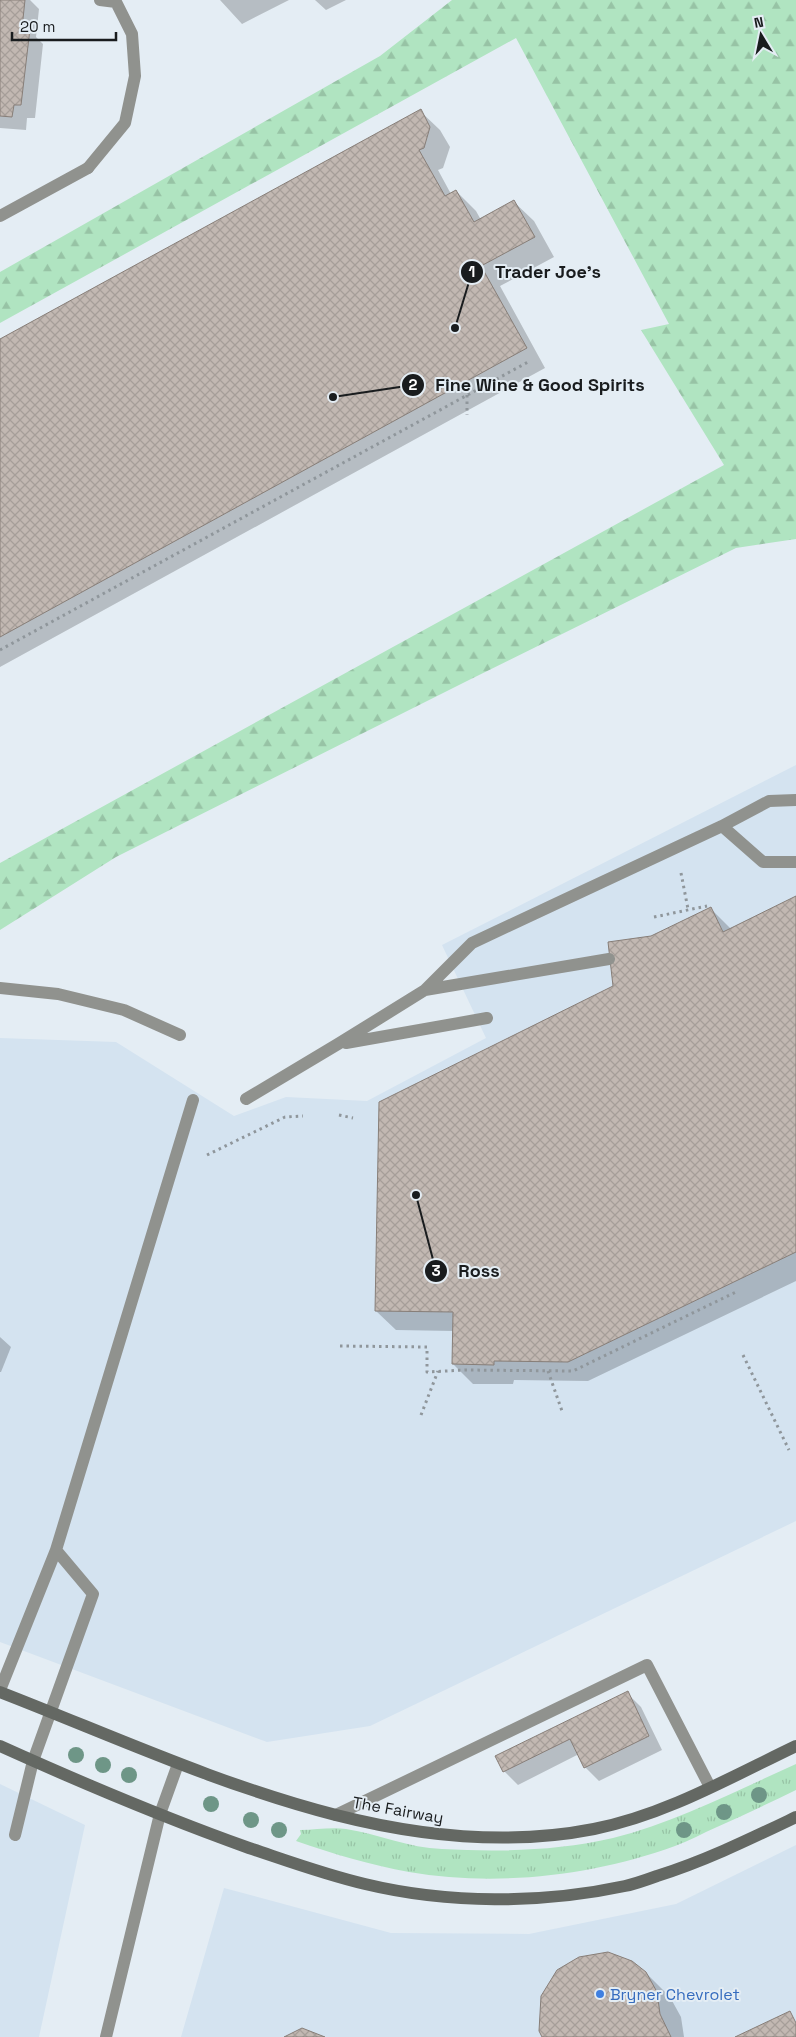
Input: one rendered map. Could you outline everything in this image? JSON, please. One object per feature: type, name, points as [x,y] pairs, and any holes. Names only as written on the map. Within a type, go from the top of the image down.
[{"type":"main road","name":"The Fairway","points":[[0,1691],[178,1764],[336,1815],[381,1826],[438,1835],[496,1837],[553,1835],[596,1828],[652,1812],[796,1746]]},
{"type":"main road","points":[[0,1746],[160,1814],[310,1869],[366,1885],[464,1898],[568,1895],[626,1886],[683,1868],[738,1845],[796,1817]]},
{"type":"street","points":[[0,216],[88,168],[126,123],[134,76],[132,34],[115,1],[100,0]]},
{"type":"street","points":[[246,1098],[425,990],[472,943],[676,848],[769,802],[796,800]]},
{"type":"street","points":[[722,826],[763,862],[796,862]]},
{"type":"street","points":[[425,990],[609,959]]},
{"type":"street","points":[[0,988],[58,994],[124,1010],[180,1035]]},
{"type":"street","points":[[338,1044],[487,1018]]},
{"type":"street","points":[[0,1691],[56,1550],[193,1100]]},
{"type":"street","points":[[15,1835],[32,1761],[93,1594],[56,1550]]},
{"type":"street","points":[[336,1815],[647,1665],[710,1787]]},
{"type":"street","points":[[106,2037],[160,1814],[178,1764]]},
{"type":"path","points":[[0,650],[528,362]]},
{"type":"path","points":[[467,395],[468,415]]},
{"type":"path","points":[[676,848],[688,909]]},
{"type":"path","points":[[654,917],[707,906]]},
{"type":"path","points":[[339,1115],[353,1118]]},
{"type":"path","points":[[207,1155],[285,1117],[303,1116]]},
{"type":"path","points":[[340,1346],[427,1347],[427,1372],[573,1371],[738,1291]]},
{"type":"path","points":[[743,1356],[789,1450]]},
{"type":"path","points":[[421,1415],[438,1371]]},
{"type":"path","points":[[548,1371],[562,1411]]},
{"type":"shaded area","points":[[796,765],[796,1521],[370,1726],[267,1742],[0,1642],[0,1038],[116,1042],[234,1116],[286,1097],[367,1101],[486,1038],[442,945]]},
{"type":"shaded area","points":[[0,1784],[85,1825],[39,2037],[0,2037]]},
{"type":"shaded area","points":[[796,1845],[796,2037],[181,2037],[224,1888],[391,1933],[529,1934],[676,1904]]},
{"type":"green space","points":[[452,0],[796,0],[796,539],[736,548],[116,857],[0,930],[0,863],[724,465],[641,330],[669,324],[516,38],[0,323],[0,272],[380,56]]},
{"type":"green space","points":[[796,1764],[796,1790],[786,1795],[675,1846],[611,1865],[578,1871],[510,1878],[442,1876],[381,1866],[338,1855],[296,1841],[301,1834],[300,1830],[335,1828],[358,1831],[406,1844],[442,1849],[506,1850],[571,1846],[613,1838],[683,1815]]},
{"type":"building","points":[[0,0],[25,0],[22,28],[30,29],[21,105],[14,105],[12,117],[0,116]]},
{"type":"building","points":[[421,109],[430,127],[424,148],[419,150],[445,196],[456,190],[474,222],[514,200],[535,237],[481,266],[527,348],[0,637],[0,339]]},
{"type":"building","points":[[796,896],[796,1252],[568,1362],[494,1361],[494,1365],[452,1364],[453,1312],[375,1311],[379,1102],[613,986],[608,942],[651,936],[711,907],[723,932]]},
{"type":"building","points":[[628,1691],[649,1736],[584,1768],[570,1739],[503,1772],[495,1756]]},
{"type":"building","name":"Bryner Chevrolet","points":[[608,1952],[632,1961],[646,1972],[657,1992],[660,2014],[671,2037],[542,2037],[539,2031],[541,1996],[557,1970],[579,1957]]},
{"type":"building","name":"Bryner Chevrolet","points":[[790,2011],[796,2023],[796,2037],[735,2037]]},
{"type":"building","points":[[302,2028],[325,2037],[284,2037]]},
{"type":"place","name":"Trader Joe's","points":[[455,328]]},
{"type":"place","name":"Fine Wine & Good Spirits","points":[[333,397]]},
{"type":"place","name":"Ross","points":[[416,1195]]},
{"type":"place","name":"Bryner Chevrolet","points":[[600,1994]]}]
